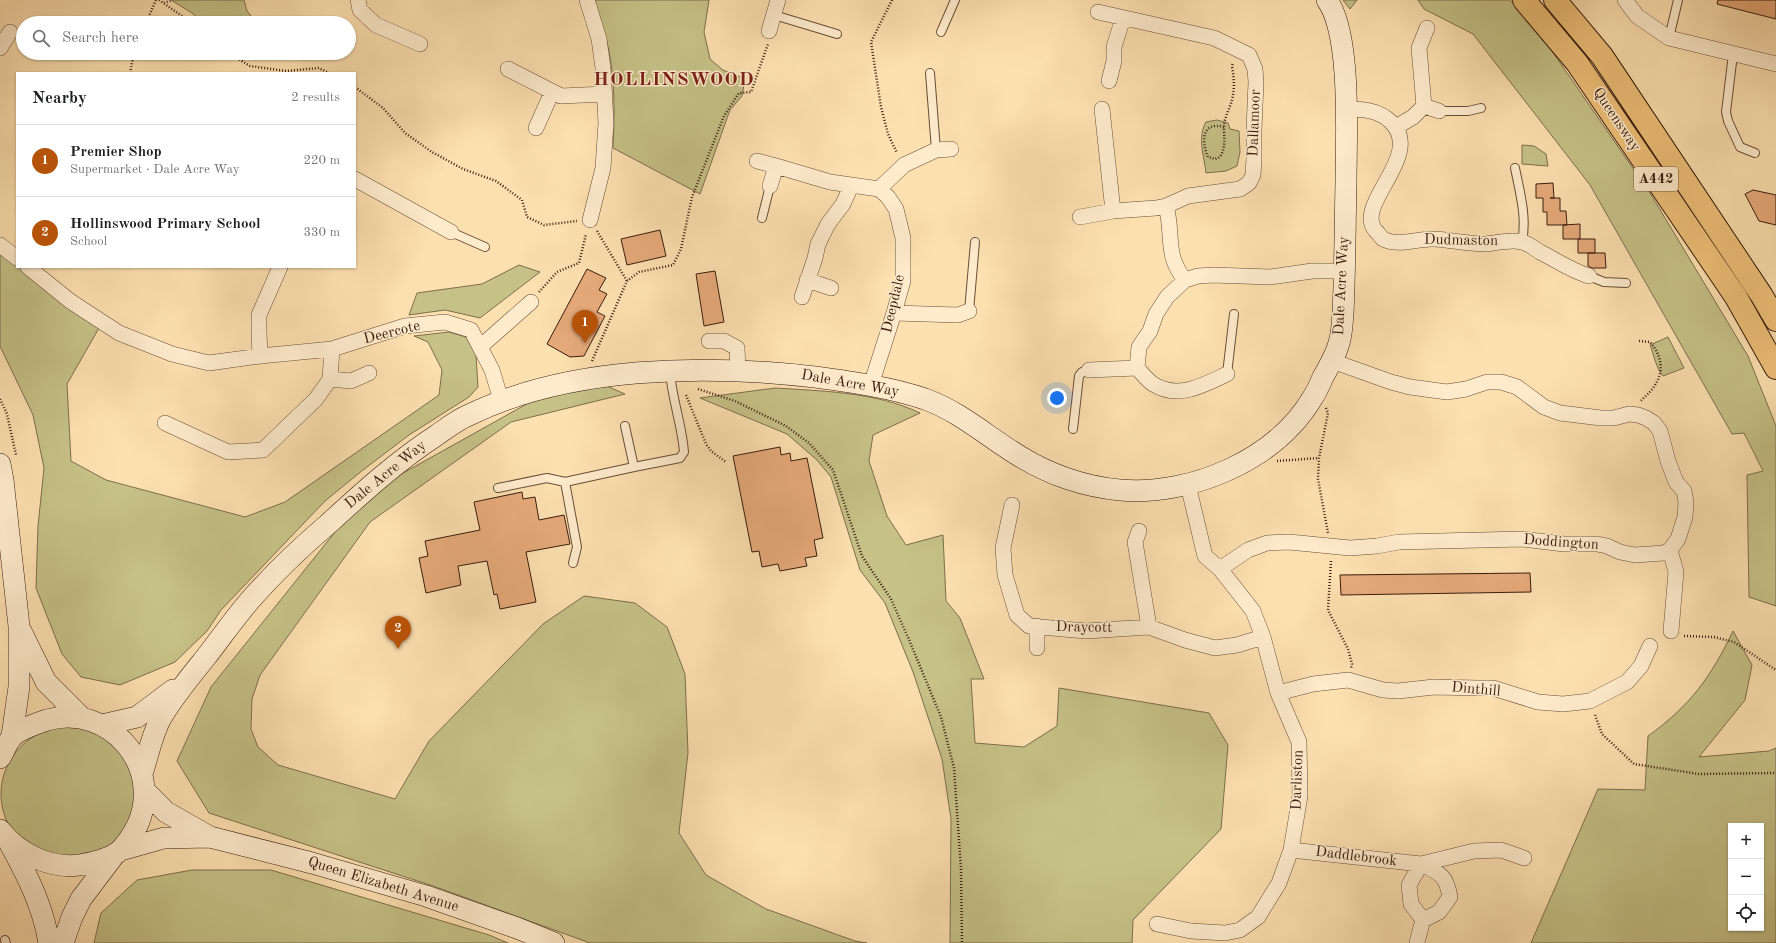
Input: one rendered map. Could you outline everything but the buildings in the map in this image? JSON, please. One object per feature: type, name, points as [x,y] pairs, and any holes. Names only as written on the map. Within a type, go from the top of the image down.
[{"type":"highway","name":"Queensway","points":[[1524,0],[1577,63],[1736,297],[1776,368]]},
{"type":"highway","name":"Queensway","points":[[1555,0],[1602,56],[1762,296],[1776,320]]},
{"type":"street","points":[[358,0],[360,10],[376,25],[420,44]]},
{"type":"street","points":[[587,0],[599,39],[603,68],[606,123],[603,168],[590,220]]},
{"type":"street","points":[[769,31],[778,0]]},
{"type":"street","name":"Dale Acre Way","points":[[63,943],[72,916],[81,899],[134,833],[142,814],[144,782],[159,721],[185,682],[250,600],[298,550],[408,454],[464,417],[501,400],[546,387],[590,379],[673,377],[738,370],[778,373],[871,385],[926,400],[953,412],[1023,458],[1064,477],[1086,484],[1120,490],[1153,489],[1188,485],[1236,467],[1274,441],[1293,423],[1318,389],[1339,345],[1343,314],[1345,271],[1346,109],[1339,30],[1332,7],[1327,0]]},
{"type":"street","points":[[1625,0],[1637,16],[1669,38],[1776,64]]},
{"type":"street","name":"Dallamoor","points":[[1080,217],[1113,211],[1156,208],[1166,206],[1188,196],[1240,189],[1249,183],[1253,175],[1256,82],[1255,69],[1249,55],[1214,38],[1098,12]]},
{"type":"street","points":[[1110,81],[1114,61],[1114,47],[1123,18]]},
{"type":"street","points":[[1346,109],[1364,109],[1378,113],[1390,120],[1396,127],[1413,117],[1424,106],[1419,48],[1427,28]]},
{"type":"street","points":[[0,48],[10,32]]},
{"type":"street","points":[[508,69],[560,96],[605,94]]},
{"type":"street","points":[[536,128],[552,92]]},
{"type":"street","points":[[1424,106],[1439,111]]},
{"type":"street","points":[[1102,110],[1113,211]]},
{"type":"street","name":"Dudmaston","points":[[1396,127],[1400,135],[1396,164],[1378,196],[1371,215],[1374,228],[1383,239],[1395,242],[1409,242],[1426,238],[1485,244],[1522,242]]},
{"type":"street","points":[[757,161],[830,182],[879,189],[904,165],[936,150],[951,148]]},
{"type":"street","points":[[770,186],[776,166]]},
{"type":"street","points":[[356,180],[451,232]]},
{"type":"street","points":[[802,297],[818,244],[823,233],[843,204],[851,186]]},
{"type":"street","name":"Deepdale","points":[[871,385],[903,281],[903,238],[896,209],[888,197],[879,189]]},
{"type":"street","points":[[1166,206],[1170,221],[1171,255],[1176,268],[1185,280]]},
{"type":"street","points":[[1522,242],[1571,270],[1589,276]]},
{"type":"street","points":[[0,244],[16,257]]},
{"type":"street","name":"Deercote","points":[[29,268],[70,301],[119,333],[172,354],[209,363],[332,349],[405,326],[445,322],[470,330],[492,370],[501,400]]},
{"type":"street","points":[[260,356],[258,332],[259,315],[280,268]]},
{"type":"street","points":[[1137,368],[1139,347],[1150,331],[1156,314],[1167,297],[1185,280],[1198,276],[1213,275],[1270,277],[1312,271],[1345,271]]},
{"type":"street","points":[[808,280],[831,288]]},
{"type":"street","points":[[480,347],[531,302]]},
{"type":"street","points":[[894,313],[958,315],[969,311]]},
{"type":"street","points":[[709,341],[724,341],[737,348],[738,370]]},
{"type":"street","points":[[166,423],[228,452],[264,450],[316,399],[330,378],[332,349]]},
{"type":"street","points":[[1332,360],[1391,382],[1410,387],[1447,392],[1466,389],[1487,382],[1502,382],[1517,387],[1544,407],[1560,413],[1600,418],[1638,415],[1654,423],[1660,431],[1668,461],[1676,482],[1684,491],[1686,502],[1685,517],[1678,540],[1670,550],[1676,572],[1674,634]]},
{"type":"street","points":[[1089,370],[1137,368],[1153,384],[1170,391],[1196,389],[1227,374]]},
{"type":"street","points":[[330,378],[351,381],[369,373]]},
{"type":"street","points":[[0,758],[12,736],[18,687],[19,626],[3,480],[8,460]]},
{"type":"street","name":"Darliston","points":[[1157,924],[1191,931],[1225,933],[1240,930],[1258,918],[1279,883],[1291,850],[1300,796],[1298,742],[1278,693],[1263,637],[1253,611],[1220,569],[1205,556],[1188,485]]},
{"type":"street","name":"Draycott","points":[[1012,505],[1003,548],[1005,575],[1017,615],[1029,626],[1086,631],[1149,627],[1185,640],[1215,648],[1238,645],[1263,637]]},
{"type":"street","points":[[1139,531],[1135,542],[1149,627]]},
{"type":"street","name":"Doddington","points":[[1220,569],[1248,550],[1267,543],[1289,542],[1332,545],[1350,548],[1377,546],[1399,542],[1522,539],[1564,544],[1597,544],[1607,546],[1620,552],[1635,555],[1654,554],[1670,550]]},
{"type":"street","points":[[19,626],[46,682],[82,718]]},
{"type":"street","points":[[1036,648],[1037,626]]},
{"type":"street","name":"Dinthill","points":[[1278,693],[1313,684],[1348,680],[1383,690],[1398,691],[1434,687],[1494,688],[1538,702],[1563,704],[1590,701],[1627,682],[1641,666],[1650,646]]},
{"type":"street","name":"Dale Acre Way","points":[[102,725],[137,718],[185,682]]},
{"type":"street","points":[[12,736],[37,723],[59,717],[82,718],[102,725],[120,737],[134,754],[144,782]]},
{"type":"street","name":"Queen Elizabeth Avenue","points":[[144,782],[166,812],[210,836],[312,863],[426,896],[517,928],[554,943]]},
{"type":"street","points":[[4,835],[27,875],[42,909],[48,943]]},
{"type":"street","name":"Queen Elizabeth Avenue","points":[[4,835],[40,860],[57,865],[84,864],[164,838],[210,836]]},
{"type":"street","name":"Daddlebrook","points":[[1291,850],[1421,864],[1437,872],[1447,882],[1450,897],[1440,912],[1423,920],[1412,904],[1409,885],[1421,864],[1474,851],[1502,850],[1524,858]]},
{"type":"street","points":[[1417,942],[1423,920]]},
{"type":"lane","points":[[941,32],[955,0]]},
{"type":"lane","points":[[1669,38],[1678,0]]},
{"type":"lane","points":[[774,15],[837,34]]},
{"type":"lane","points":[[1733,54],[1726,112],[1728,121],[1740,147],[1755,153]]},
{"type":"lane","points":[[930,73],[936,150]]},
{"type":"lane","points":[[1439,111],[1468,111],[1481,108]]},
{"type":"lane","points":[[1515,168],[1523,208],[1525,228],[1522,242]]},
{"type":"lane","points":[[762,218],[770,186]]},
{"type":"lane","points":[[451,232],[485,248]]},
{"type":"lane","points":[[969,311],[975,242]]},
{"type":"lane","points":[[1589,276],[1604,282],[1626,283]]},
{"type":"lane","points":[[1227,374],[1234,314]]},
{"type":"lane","points":[[1073,429],[1079,376],[1082,372],[1089,370]]},
{"type":"lane","points":[[498,488],[547,478],[565,482],[680,458],[684,452],[673,377]]},
{"type":"lane","points":[[625,426],[634,467]]},
{"type":"lane","points":[[565,482],[577,547],[573,563]]},
{"type":"path","points":[[158,0],[164,3],[172,0]]},
{"type":"path","points":[[150,16],[158,0]]},
{"type":"path","points":[[158,0],[182,16]]},
{"type":"path","points":[[892,0],[871,42],[881,107],[888,134],[904,165]]},
{"type":"path","points":[[590,379],[592,361],[627,282],[639,272],[673,265],[680,249],[692,197],[724,116],[739,93],[751,92],[768,46],[769,31]]},
{"type":"path","points":[[1224,127],[1216,125],[1209,127],[1206,131],[1205,145],[1208,157],[1215,159],[1220,157],[1223,152],[1224,127],[1234,92],[1235,84],[1232,66],[1236,58],[1232,54],[1236,48]]},
{"type":"path","points":[[130,72],[133,60]]},
{"type":"path","points":[[240,60],[250,66],[286,71],[319,68],[327,72]]},
{"type":"path","points":[[356,88],[383,108],[405,133],[432,152],[463,169],[496,181],[522,200],[527,217],[544,225],[590,220]]},
{"type":"path","points":[[590,220],[627,282]]},
{"type":"path","points":[[531,302],[557,272],[579,263],[582,243],[590,220]]},
{"type":"path","points":[[1638,415],[1641,400],[1653,389],[1659,379],[1661,364],[1657,350],[1650,342],[1639,341]]},
{"type":"path","points":[[673,377],[685,393],[706,444],[711,451],[726,462]]},
{"type":"path","points":[[673,377],[694,387],[735,401],[786,426],[809,443],[833,470],[862,556],[891,599],[941,717],[954,768],[960,869],[962,943]]},
{"type":"path","points":[[1318,389],[1328,413],[1319,458],[1318,479],[1326,528],[1332,545],[1328,610],[1348,649],[1352,664],[1348,680]]},
{"type":"path","points":[[0,399],[7,414],[8,460]]},
{"type":"path","points":[[1674,634],[1714,637],[1734,642],[1776,670]]},
{"type":"path","points":[[1590,701],[1602,734],[1634,764],[1699,774],[1776,773]]},
{"type":"shaded area","points":[[171,0],[244,0],[247,11],[251,16],[195,16]]},
{"type":"shaded area","points":[[592,0],[709,0],[704,32],[710,59],[723,70],[745,79],[742,96],[730,110],[700,194],[613,148],[613,79],[606,38]]},
{"type":"shaded area","points":[[1343,0],[1357,0],[1350,9]]},
{"type":"shaded area","points":[[1418,0],[1510,0],[1545,41],[1650,193],[1748,356],[1776,426],[1776,606],[1749,597],[1747,475],[1763,471],[1744,433],[1732,434],[1590,185],[1473,34],[1424,9]]},
{"type":"shaded area","points":[[1217,120],[1228,123],[1230,129],[1239,131],[1240,152],[1237,166],[1226,171],[1206,173],[1202,147],[1203,128],[1206,122]]},
{"type":"shaded area","points":[[1522,145],[1534,146],[1546,154],[1548,166],[1522,164]]},
{"type":"shaded area","points":[[0,251],[16,263],[16,268],[22,268],[99,328],[67,384],[71,461],[106,480],[245,517],[285,502],[439,395],[442,370],[428,342],[414,336],[449,332],[466,337],[476,355],[478,387],[469,397],[409,435],[325,501],[221,610],[207,631],[175,662],[120,685],[81,677],[62,654],[36,588],[38,526],[44,468],[33,415],[0,346]]},
{"type":"shaded area","points":[[519,265],[540,272],[480,318],[445,310],[409,315],[417,293],[482,284]]},
{"type":"shaded area","points":[[1668,337],[1684,368],[1663,376],[1657,365],[1650,345]]},
{"type":"shaded area","points":[[602,384],[625,394],[511,422],[370,522],[260,675],[252,699],[251,729],[258,747],[278,765],[395,799],[429,741],[543,624],[584,596],[635,603],[667,627],[685,674],[688,753],[679,833],[706,875],[766,909],[855,941],[867,943],[590,943],[433,886],[209,813],[177,761],[211,687],[339,527],[396,477],[541,396]]},
{"type":"shaded area","points":[[775,388],[830,392],[867,397],[903,406],[920,413],[873,435],[869,461],[887,516],[906,545],[943,535],[946,601],[960,618],[984,679],[971,679],[975,743],[1024,747],[1057,726],[1059,688],[1209,713],[1228,745],[1221,829],[1133,920],[1132,943],[950,943],[951,819],[942,759],[913,672],[885,603],[860,570],[831,477],[817,460],[787,434],[700,398]]},
{"type":"shaded area","points":[[1733,631],[1752,665],[1745,700],[1699,757],[1769,751],[1776,748],[1776,943],[1531,943],[1598,789],[1645,790],[1648,736],[1663,725],[1688,702],[1708,677]]},
{"type":"shaded area","points":[[61,727],[75,727],[94,732],[116,746],[130,768],[134,781],[134,807],[130,820],[116,842],[94,856],[75,861],[61,861],[42,856],[20,842],[6,820],[1,801],[1,787],[6,768],[20,746],[42,732]]},
{"type":"shaded area","points":[[192,870],[271,870],[489,935],[508,943],[94,943],[101,913],[137,880]]},
{"type":"place","name":"Premier Shop","points":[[585,343]]},
{"type":"place","name":"Hollinswood Primary School","points":[[398,649]]},
{"type":"district","name":"HOLLINSWOOD","points":[[674,80]]}]
